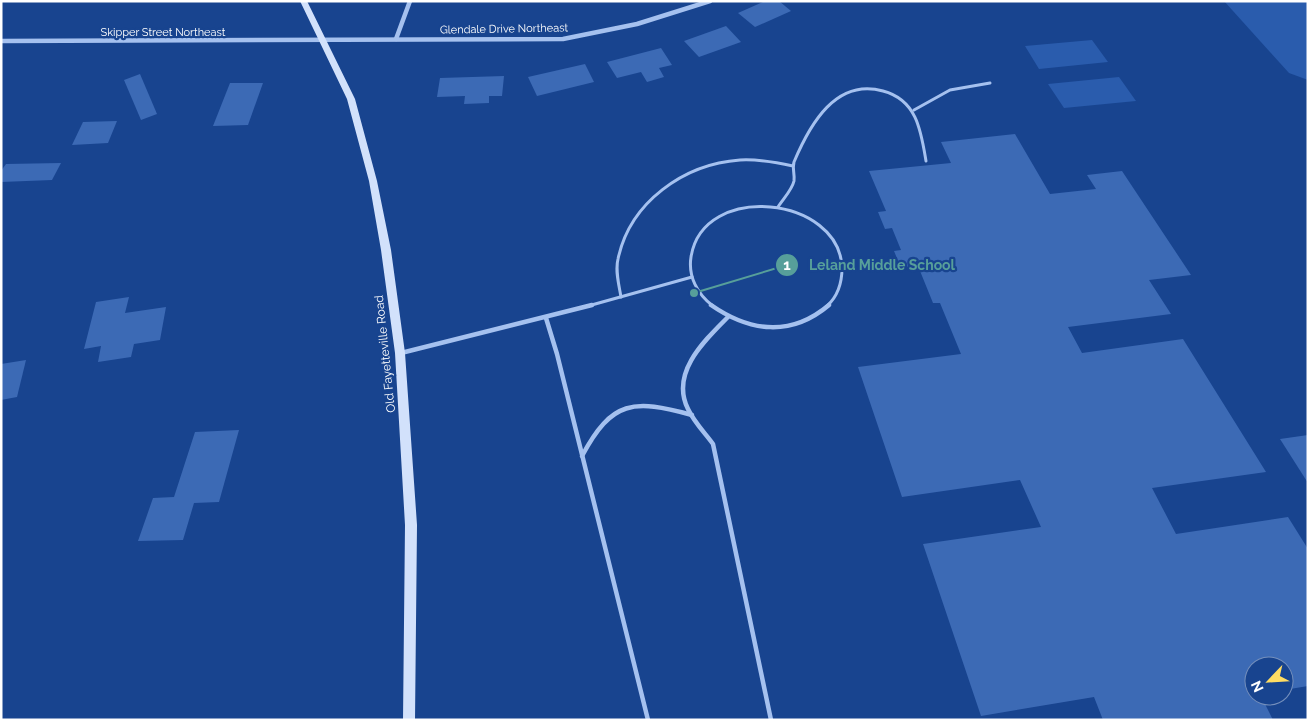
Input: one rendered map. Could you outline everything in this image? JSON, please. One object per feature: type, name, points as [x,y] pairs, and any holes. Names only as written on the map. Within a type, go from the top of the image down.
[{"type":"street","name":"Old Fayetteville Road","points":[[304,1],[351,99],[367,154],[386,250],[400,353],[412,525],[409,720]]},
{"type":"street","points":[[396,39],[410,1]]},
{"type":"street","name":"Glendale Drive Northeast","points":[[324,40],[563,39],[608,32],[679,14],[710,1]]},
{"type":"street","name":"Skipper Street Northeast","points":[[1,41],[324,40]]},
{"type":"lane","points":[[914,110],[944,91],[964,85],[990,83]]},
{"type":"lane","points":[[778,207],[794,181],[793,166],[811,126],[833,98],[843,92],[860,88],[879,89],[900,97],[914,110],[921,131],[926,161]]},
{"type":"lane","points":[[621,297],[618,259],[623,242],[636,215],[654,196],[697,171],[738,160],[764,159],[793,166]]},
{"type":"lane","points":[[753,206],[778,207],[802,215],[816,224],[823,229],[838,247],[844,267],[841,288],[829,307],[809,321],[782,328],[754,326],[728,317],[712,306],[699,292],[692,277],[690,256],[696,237],[710,222],[730,211],[753,206]]},
{"type":"lane","points":[[400,353],[546,318],[692,277]]},
{"type":"lane","points":[[728,317],[698,348],[681,385],[687,408],[713,444],[770,720]]},
{"type":"lane","points":[[546,318],[648,720]]},
{"type":"lane","points":[[582,458],[599,427],[612,415],[630,406],[644,403],[692,415]]},
{"type":"shaded area","points":[[1224,1],[1308,1],[1308,80],[1289,73]]},
{"type":"shaded area","points":[[1092,40],[1108,62],[1039,69],[1025,46]]},
{"type":"shaded area","points":[[1119,77],[1136,101],[1064,108],[1048,84]]},
{"type":"building","points":[[765,1],[779,1],[791,11],[755,27],[738,13]]},
{"type":"building","points":[[726,26],[741,42],[699,57],[684,41]]},
{"type":"building","points":[[661,48],[672,65],[659,68],[664,77],[647,82],[641,72],[617,78],[607,62]]},
{"type":"building","points":[[585,64],[594,82],[537,96],[528,77]]},
{"type":"building","points":[[140,74],[157,114],[141,120],[124,80]]},
{"type":"building","points":[[504,76],[502,96],[489,96],[489,103],[464,104],[465,96],[437,97],[440,78]]},
{"type":"building","points":[[230,83],[263,83],[248,125],[213,126]]},
{"type":"building","points":[[117,121],[108,143],[72,145],[83,122]]},
{"type":"building","points":[[1015,134],[1050,194],[1096,189],[1087,175],[1122,171],[1191,275],[1149,280],[1171,314],[1068,327],[1082,353],[1183,339],[1266,472],[1152,488],[1176,534],[1288,517],[1308,549],[1308,686],[1294,688],[1294,656],[1244,656],[1244,706],[1266,706],[1273,720],[1103,720],[1094,697],[981,716],[923,544],[1041,527],[1020,480],[902,497],[858,367],[961,354],[940,303],[933,303],[918,266],[901,268],[894,251],[901,250],[892,228],[885,229],[878,212],[886,211],[869,171],[951,163],[941,142]]},
{"type":"building","points":[[61,163],[52,180],[1,182],[1,171],[6,164]]},
{"type":"building","points":[[129,297],[125,313],[166,307],[160,340],[134,344],[131,357],[98,362],[101,346],[84,349],[96,302]]},
{"type":"building","points":[[26,360],[17,397],[1,400],[1,364]]},
{"type":"building","points":[[239,430],[219,502],[194,503],[183,540],[138,541],[153,498],[174,497],[195,432]]},
{"type":"building","points":[[1308,435],[1308,483],[1280,439]]},
{"type":"place","name":"Leland Middle School","points":[[694,293]]}]
